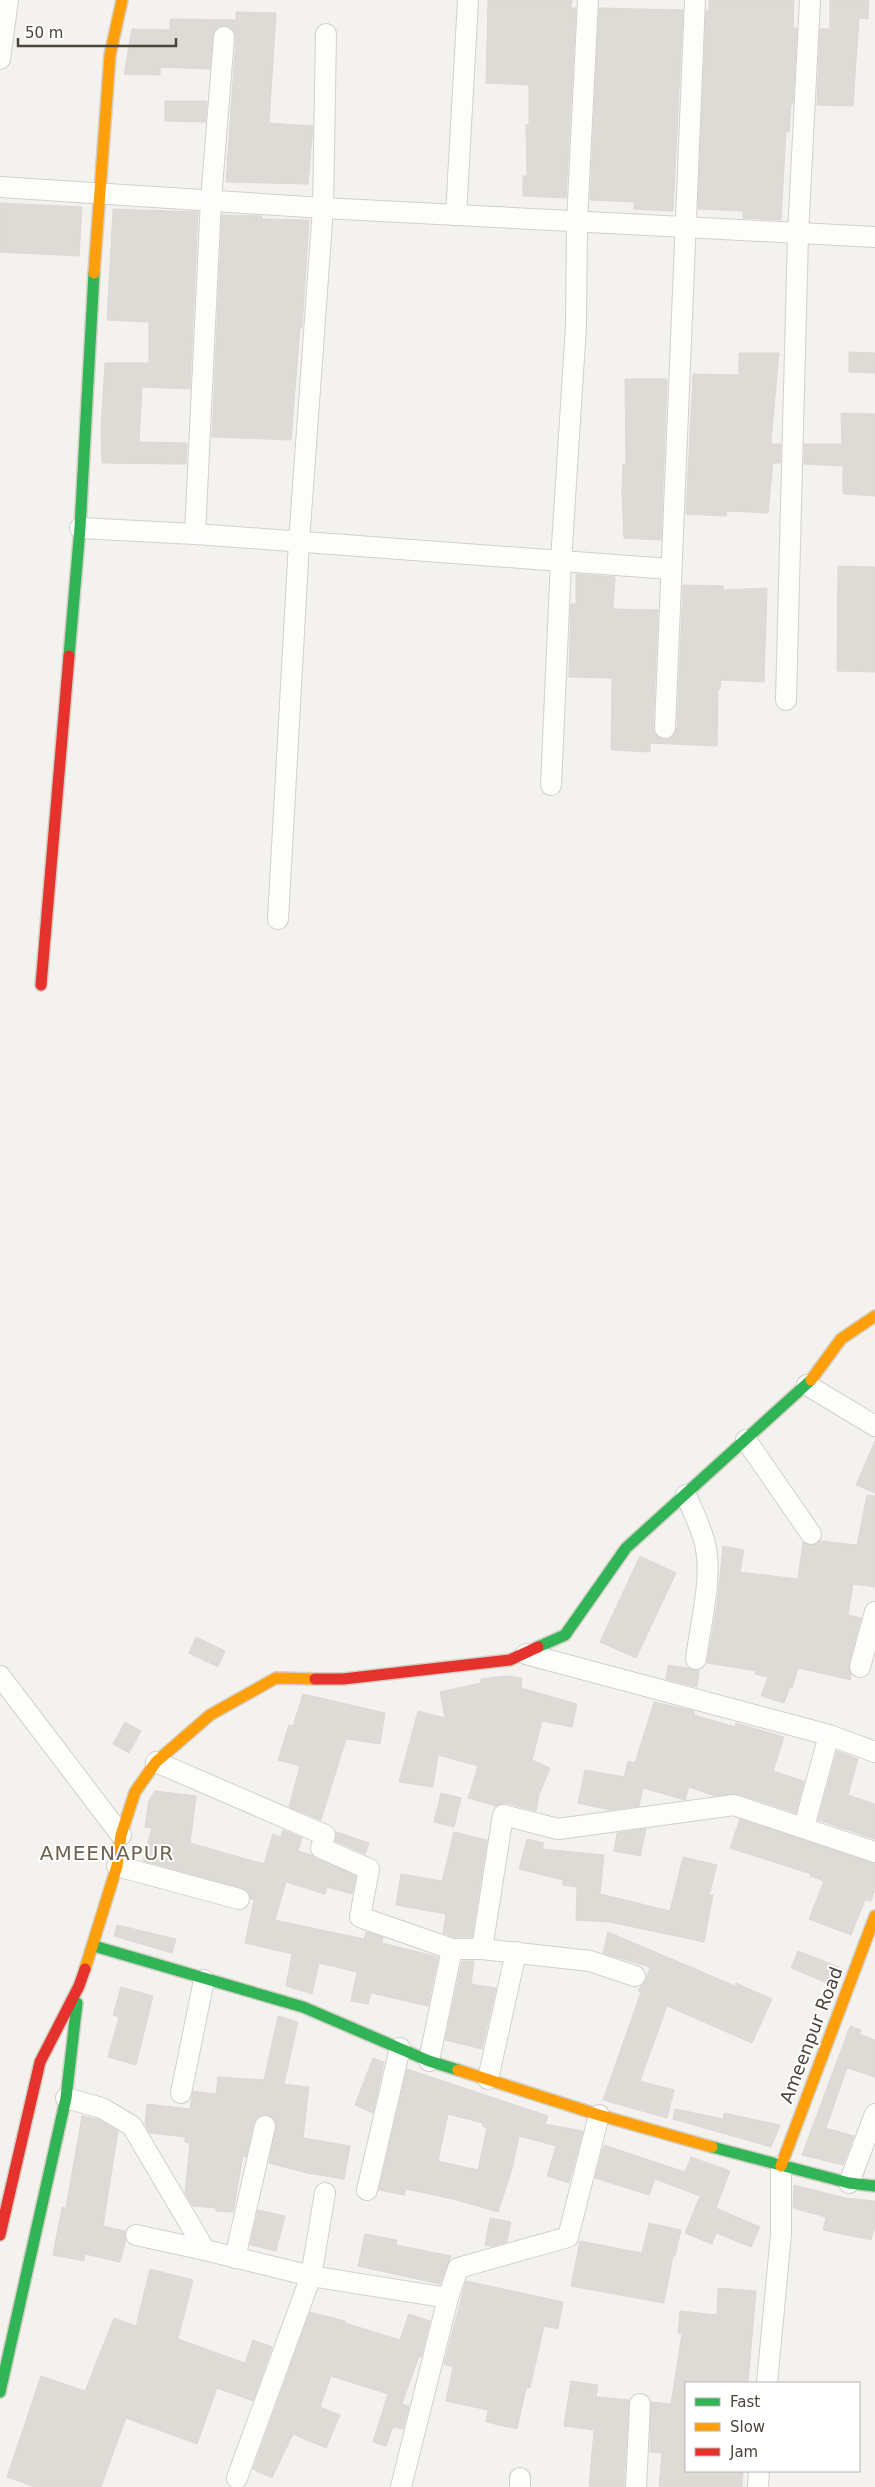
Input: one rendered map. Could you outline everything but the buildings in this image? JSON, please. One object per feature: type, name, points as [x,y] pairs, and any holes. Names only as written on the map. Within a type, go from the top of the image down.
[{"type":"street","points":[[0,59],[8,0]]},
{"type":"street","points":[[41,985],[80,528],[98,193],[110,55],[122,0]]},
{"type":"street","points":[[456,215],[468,0]]},
{"type":"street","points":[[551,785],[561,561],[576,326],[576,222],[588,0]]},
{"type":"street","points":[[665,728],[670,569],[695,0]]},
{"type":"street","points":[[786,700],[798,234],[810,0]]},
{"type":"street","points":[[278,920],[299,542],[322,208],[326,34]]},
{"type":"street","points":[[195,534],[212,200],[224,37]]},
{"type":"street","points":[[0,187],[322,208],[875,237]]},
{"type":"street","points":[[80,528],[195,534],[670,569]]},
{"type":"street","points":[[0,2235],[40,2062],[79,1986],[94,1946],[117,1866],[121,1835],[135,1792],[156,1762],[210,1714],[276,1678],[342,1679],[510,1660],[565,1635],[626,1548],[808,1385],[841,1339],[875,1316]]},
{"type":"street","points":[[808,1385],[875,1426]]},
{"type":"street","points":[[746,1440],[811,1534]]},
{"type":"street","points":[[686,1495],[704,1537],[707,1551],[706,1581],[696,1659]]},
{"type":"street","points":[[860,1667],[875,1612]]},
{"type":"street","points":[[526,1654],[829,1736],[875,1752]]},
{"type":"street","points":[[0,1676],[121,1835]]},
{"type":"street","points":[[804,1827],[829,1736]]},
{"type":"street","points":[[156,1762],[325,1835],[321,1848],[369,1869],[360,1917],[452,1949],[482,1949],[590,1961],[635,1976]]},
{"type":"street","points":[[482,1949],[503,1815],[558,1829],[734,1805],[875,1852]]},
{"type":"street","points":[[117,1866],[239,1898]]},
{"type":"street","name":"Ameenpur Road","points":[[781,2166],[875,1918]]},
{"type":"street","points":[[94,1946],[204,1980],[302,2007],[429,2061],[599,2115],[849,2184],[875,2186]]},
{"type":"street","points":[[429,2061],[452,1949]]},
{"type":"street","points":[[488,2079],[516,1952]]},
{"type":"street","points":[[181,2093],[204,1980]]},
{"type":"street","points":[[0,2392],[66,2098],[79,1986]]},
{"type":"street","points":[[367,2190],[400,2048]]},
{"type":"street","points":[[66,2098],[102,2108],[132,2126],[206,2250]]},
{"type":"street","points":[[849,2184],[875,2114]]},
{"type":"street","points":[[401,2487],[448,2298],[458,2268],[568,2237],[599,2115]]},
{"type":"street","points":[[235,2258],[265,2126]]},
{"type":"street","points":[[767,2382],[781,2234],[781,2166]]},
{"type":"street","points":[[237,2478],[311,2276],[325,2193]]},
{"type":"street","points":[[136,2235],[311,2276],[448,2298]]},
{"type":"street","points":[[636,2487],[640,2404]]},
{"type":"street","points":[[758,2487],[759,2472]]},
{"type":"traffic: fast","points":[[69,656],[80,528],[94,273]]},
{"type":"traffic: fast","points":[[538,1647],[565,1635],[626,1548],[811,1380]]},
{"type":"traffic: fast","points":[[94,1946],[303,2007],[429,2061],[458,2070]]},
{"type":"traffic: fast","points":[[0,2392],[66,2098],[77,2003]]},
{"type":"traffic: fast","points":[[712,2147],[849,2183],[875,2186]]},
{"type":"traffic: slow","points":[[94,273],[110,55],[122,0]]},
{"type":"traffic: slow","points":[[811,1380],[841,1339],[875,1316]]},
{"type":"traffic: slow","points":[[85,1969],[117,1866],[121,1835],[135,1792],[156,1762],[210,1715],[276,1678],[315,1679]]},
{"type":"traffic: slow","points":[[781,2166],[875,1916]]},
{"type":"traffic: slow","points":[[458,2070],[599,2115],[712,2147]]},
{"type":"traffic: jam","points":[[41,985],[69,656]]},
{"type":"traffic: jam","points":[[315,1679],[343,1679],[510,1660],[538,1647]]},
{"type":"traffic: jam","points":[[0,2235],[40,2062],[79,1986],[85,1969]]},
{"type":"district","name":"AMEENAPUR","points":[[107,1853]]}]
